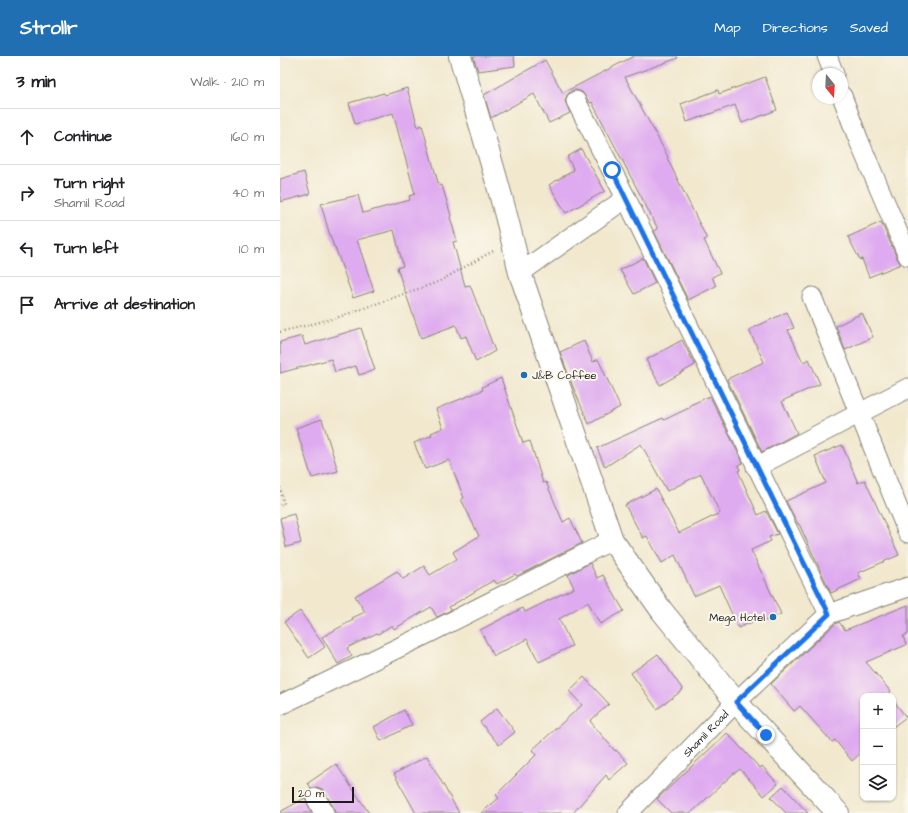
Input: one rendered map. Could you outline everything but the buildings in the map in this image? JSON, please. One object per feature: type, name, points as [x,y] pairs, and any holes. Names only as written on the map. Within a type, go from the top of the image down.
[{"type":"street","points":[[460,56],[513,239],[520,273],[612,540],[662,612],[736,702],[838,813]]},
{"type":"street","points":[[827,56],[832,68]]},
{"type":"street","points":[[576,101],[626,198],[829,614]]},
{"type":"street","points":[[845,104],[859,141],[908,256]]},
{"type":"street","points":[[520,273],[626,198]]},
{"type":"street","points":[[812,297],[908,534]]},
{"type":"street","points":[[756,467],[908,388]]},
{"type":"street","points":[[280,705],[431,632],[612,540]]},
{"type":"street","name":"Shamil Road","points":[[628,813],[736,702],[829,614],[908,587]]},
{"type":"path","points":[[280,332],[336,318],[438,282],[513,239]]},
{"type":"path","points":[[280,487],[284,504],[280,506]]},
{"type":"place","name":"J&B Coffee","points":[[524,375]]},
{"type":"place","name":"Mega Hotel","points":[[773,617]]},
{"type":"route","points":[[612,170],[829,614],[736,702],[766,735]]}]
